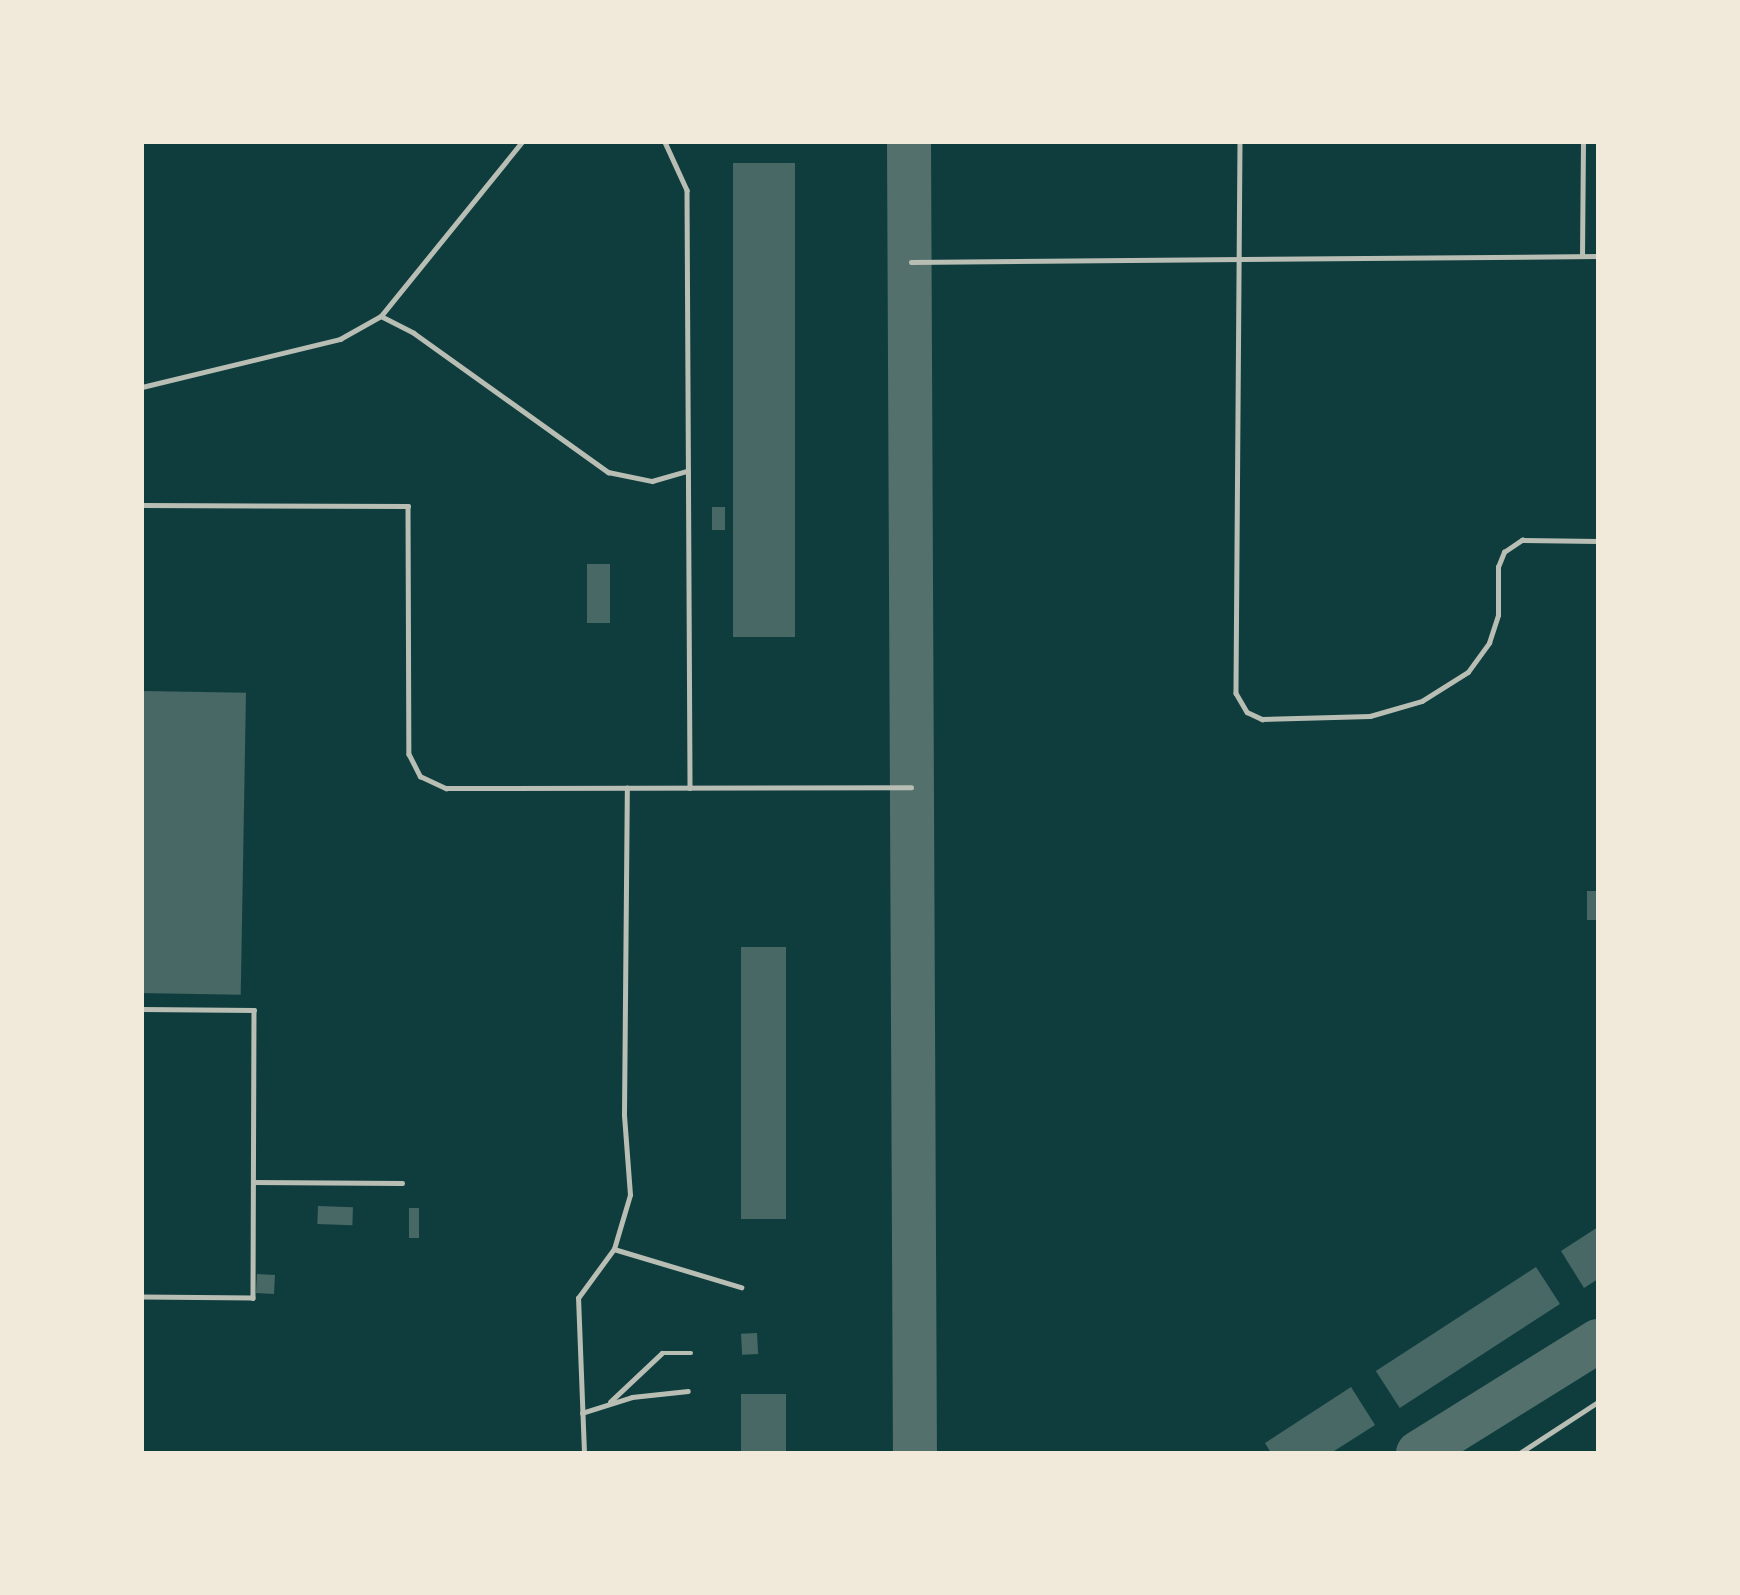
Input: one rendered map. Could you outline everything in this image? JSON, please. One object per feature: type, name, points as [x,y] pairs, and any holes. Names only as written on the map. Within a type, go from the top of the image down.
[{"type":"lane","points":[[142,387],[340,339],[381,316],[522,142]]},
{"type":"lane","points":[[665,142],[687,190],[690,788]]},
{"type":"lane","points":[[1240,142],[1236,693],[1247,712],[1262,719],[1370,716],[1422,701],[1468,672],[1489,643],[1498,615],[1499,567],[1504,552],[1522,540],[1598,541]]},
{"type":"lane","points":[[1582,256],[1583,142]]},
{"type":"lane","points":[[911,261],[1239,256],[1598,256]]},
{"type":"lane","points":[[381,316],[414,333],[608,472],[652,481],[688,471]]},
{"type":"lane","points":[[142,505],[408,506],[409,754],[420,776],[446,788],[911,787]]},
{"type":"lane","points":[[584,1453],[578,1298],[614,1249],[630,1195],[624,1115],[627,788]]},
{"type":"lane","points":[[142,1009],[254,1010],[253,1298],[142,1297]]},
{"type":"lane","points":[[253,1182],[402,1183]]},
{"type":"lane","points":[[614,1249],[741,1287]]},
{"type":"lane","points":[[609,1403],[662,1353],[691,1353]]},
{"type":"lane","points":[[582,1413],[609,1403],[688,1391]]},
{"type":"lane","points":[[1520,1453],[1598,1402]]},
{"type":"building","points":[[733,163],[795,163],[795,637],[733,637]]},
{"type":"building","points":[[712,507],[725,507],[725,530],[712,530]]},
{"type":"building","points":[[587,564],[610,564],[610,623],[587,623]]},
{"type":"building","points":[[142,691],[246,693],[241,995],[142,993]]},
{"type":"building","points":[[1587,891],[1598,891],[1598,920],[1587,920]]},
{"type":"building","points":[[741,947],[786,947],[786,1219],[741,1219]]},
{"type":"building","points":[[318,1206],[353,1207],[352,1225],[317,1224]]},
{"type":"building","points":[[409,1208],[419,1208],[419,1238],[409,1238]]},
{"type":"building","points":[[1598,1227],[1598,1279],[1584,1288],[1561,1251]]},
{"type":"building","points":[[1536,1267],[1560,1304],[1400,1408],[1376,1371]]},
{"type":"building","points":[[257,1274],[275,1275],[274,1294],[256,1293]]},
{"type":"building","points":[[757,1333],[758,1354],[742,1355],[741,1334]]},
{"type":"building","points":[[1351,1387],[1375,1425],[1331,1453],[1271,1453],[1265,1443]]},
{"type":"building","points":[[741,1394],[786,1394],[786,1453],[741,1453]]},
{"type":"taxiway","points":[[909,142],[915,1453]]},
{"type":"taxiway","points":[[1418,1453],[1598,1341]]}]
